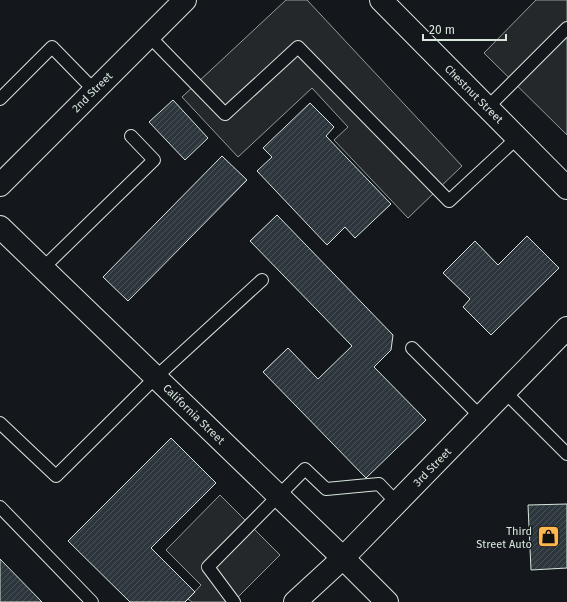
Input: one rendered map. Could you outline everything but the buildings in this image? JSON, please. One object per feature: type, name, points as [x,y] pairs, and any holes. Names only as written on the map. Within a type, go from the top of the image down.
[{"type":"main road","name":"2nd Street","points":[[0,185],[185,0]]},
{"type":"main road","name":"Chestnut Street","points":[[381,0],[567,188]]},
{"type":"main road","name":"California Street","points":[[0,227],[387,602]]},
{"type":"main road","name":"3rd Street","points":[[295,602],[343,558],[567,328]]},
{"type":"lane","points":[[487,108],[567,28]]},
{"type":"lane","points":[[149,36],[225,114],[298,47],[449,201],[517,138]]},
{"type":"lane","points":[[0,99],[52,46],[94,90]]},
{"type":"lane","points":[[43,268],[154,160],[131,136]]},
{"type":"lane","points":[[0,422],[56,476],[156,377],[262,280]]},
{"type":"lane","points":[[412,348],[481,417]]},
{"type":"lane","points":[[505,392],[567,454]]},
{"type":"lane","points":[[234,602],[208,568],[305,469],[326,489],[379,484],[397,503]]},
{"type":"lane","points":[[0,507],[92,602]]},
{"type":"shaded area","points":[[286,0],[307,0],[462,166],[408,218],[334,140],[348,127],[312,88],[238,157],[182,97]]},
{"type":"shaded area","points":[[536,0],[567,0],[567,135],[484,53]]},
{"type":"shaded area","points":[[220,495],[280,555],[233,602],[192,602],[188,599],[201,585],[166,550]]},
{"type":"place","name":"Third Street Auto","points":[[548,537]]}]
